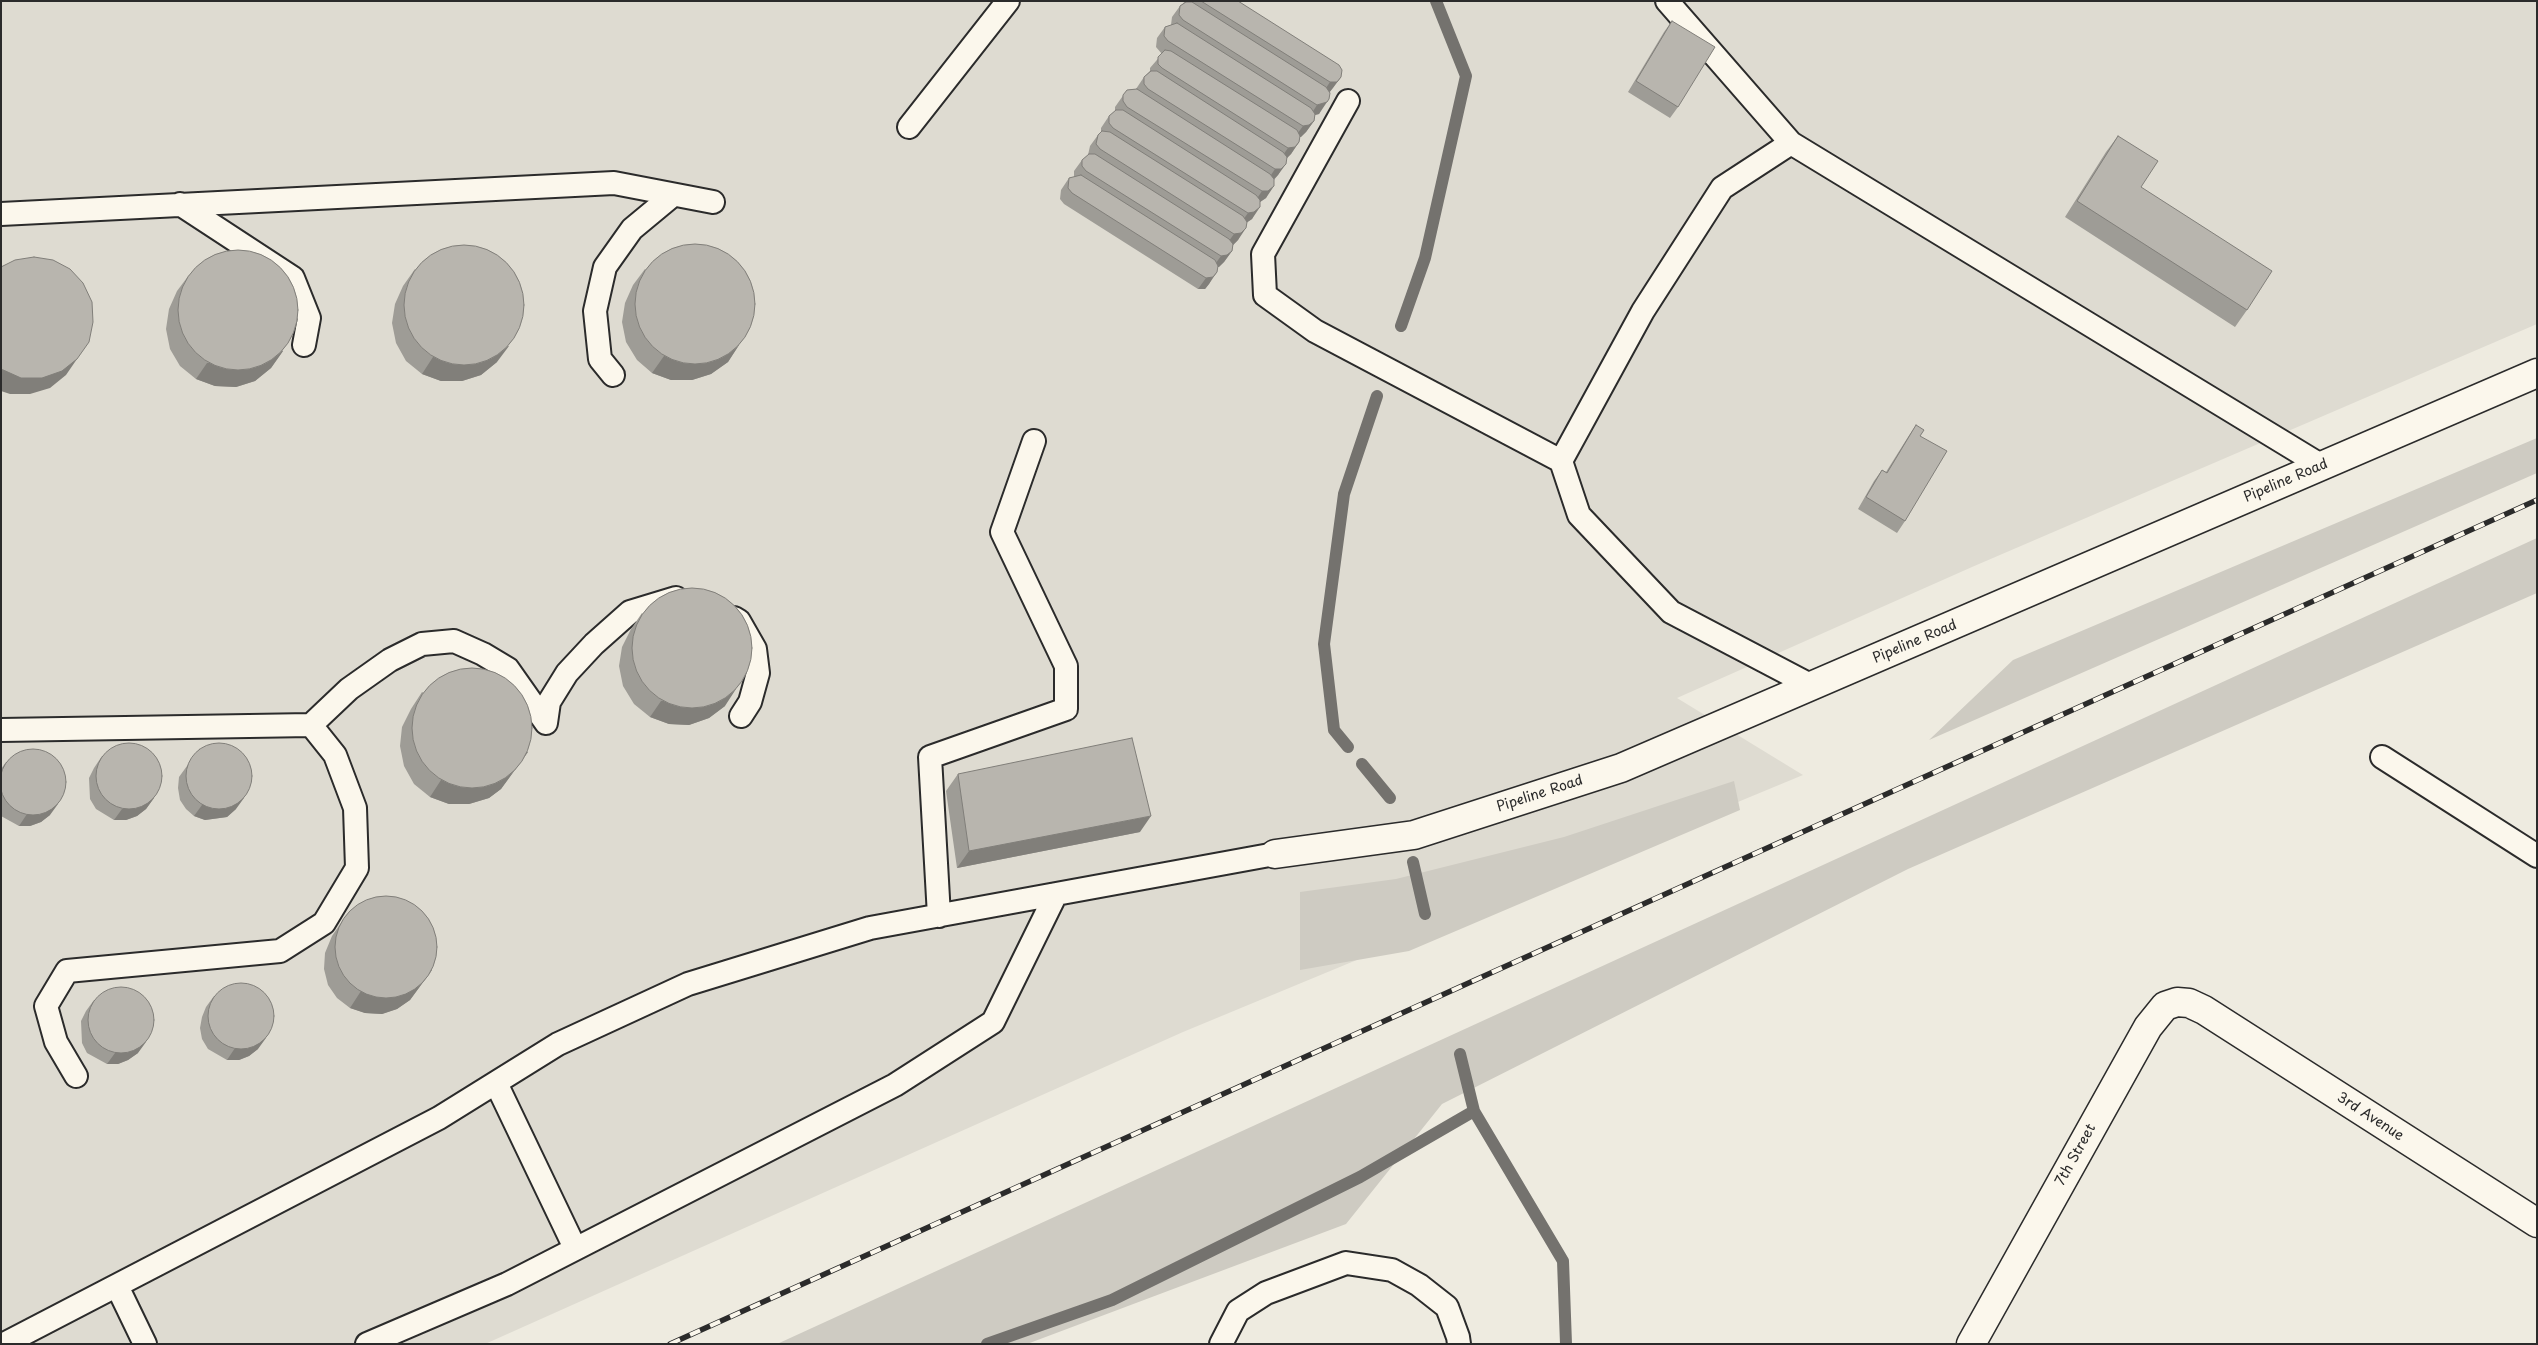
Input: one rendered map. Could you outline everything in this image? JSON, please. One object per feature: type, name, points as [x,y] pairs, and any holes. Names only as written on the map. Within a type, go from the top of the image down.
[{"type":"street","name":"Pipeline Road","points":[[1275,854],[1414,835],[1621,768],[2537,373]]},
{"type":"street","name":"7th Street","points":[[1971,1344],[2148,1027],[2165,1006],[2177,1002],[2189,1003],[2204,1010]]},
{"type":"street","name":"3rd Avenue","points":[[2204,1010],[2537,1223]]},
{"type":"lane","points":[[909,127],[1008,1]]},
{"type":"lane","points":[[1667,1],[1791,143],[2322,466]]},
{"type":"lane","points":[[1348,101],[1263,254],[1265,296],[1315,331],[1561,461],[1579,515],[1671,612],[1812,686]]},
{"type":"lane","points":[[1561,461],[1643,311],[1722,188],[1791,143]]},
{"type":"lane","points":[[1,214],[614,183],[713,202]]},
{"type":"lane","points":[[613,375],[600,359],[594,312],[605,267],[632,229],[673,195]]},
{"type":"lane","points":[[180,204],[293,278],[308,318],[304,345]]},
{"type":"lane","points":[[939,916],[930,757],[1066,709],[1066,666],[1002,532],[1034,440]]},
{"type":"lane","points":[[1,730],[311,725],[349,689],[390,660],[422,644],[454,641],[483,654],[508,669],[546,723],[549,702],[567,673],[594,644],[630,612],[674,597],[694,601]]},
{"type":"lane","points":[[720,608],[739,621],[756,649],[758,673],[750,702],[741,716]]},
{"type":"lane","points":[[76,1076],[56,1042],[46,1006],[67,971],[280,951],[324,923],[357,868],[355,808],[335,755],[311,725]]},
{"type":"lane","points":[[2382,757],[2537,856]]},
{"type":"lane","points":[[4,1344],[439,1118],[558,1044],[688,984],[870,928],[1275,854]]},
{"type":"lane","points":[[367,1344],[507,1284],[895,1085],[993,1022],[1056,894]]},
{"type":"lane","points":[[496,1083],[575,1248]]},
{"type":"lane","points":[[1221,1344],[1238,1311],[1266,1294],[1346,1263],[1392,1270],[1419,1285],[1447,1307],[1459,1344]]},
{"type":"lane","points":[[117,1286],[145,1344]]},
{"type":"shaded area","points":[[1,1],[2537,1],[2537,324],[1972,567],[1677,698],[1803,775],[1183,1032],[485,1344],[1,1344]]},
{"type":"shaded area","points":[[2537,438],[2537,473],[1929,740],[2013,660]]},
{"type":"shaded area","points":[[2537,538],[2537,593],[1908,869],[1442,1104],[1346,1224],[1027,1344],[777,1344]]},
{"type":"shaded area","points":[[1734,781],[1740,810],[1409,951],[1300,970],[1300,892],[1396,879],[1564,837]]},
{"type":"building","points":[[1201,1],[1238,1],[1339,65],[1342,70],[1341,77],[1337,82],[1330,82]]},
{"type":"building","points":[[1186,2],[1192,2],[1326,87],[1330,93],[1327,102],[1317,105],[1183,20],[1179,15],[1180,6]]},
{"type":"building","points":[[1672,21],[1715,47],[1678,107],[1636,81]]},
{"type":"building","points":[[1177,23],[1311,108],[1315,114],[1314,121],[1309,125],[1303,126],[1168,41],[1164,36],[1165,27]]},
{"type":"building","points":[[1165,50],[1171,51],[1297,130],[1300,136],[1299,142],[1295,147],[1288,148],[1162,68],[1158,64],[1158,57]]},
{"type":"building","points":[[1151,71],[1157,71],[1283,152],[1287,157],[1286,164],[1281,169],[1275,169],[1148,89],[1144,84],[1144,77]]},
{"type":"building","points":[[1137,89],[1270,174],[1274,179],[1274,186],[1268,191],[1262,191],[1127,107],[1123,101],[1123,95],[1127,90]]},
{"type":"building","points":[[1116,110],[1123,110],[1256,195],[1260,200],[1260,207],[1254,212],[1248,213],[1113,128],[1109,123],[1109,116]]},
{"type":"building","points":[[1102,131],[1110,132],[1243,216],[1247,222],[1246,228],[1241,233],[1234,234],[1100,149],[1096,144],[1098,135]]},
{"type":"building","points":[[2118,136],[2158,161],[2141,187],[2272,271],[2247,310],[2077,201]]},
{"type":"building","points":[[1089,154],[1095,154],[1229,239],[1233,244],[1232,251],[1227,255],[1221,256],[1086,171],[1082,166],[1082,160]]},
{"type":"building","points":[[1081,175],[1215,260],[1218,266],[1217,272],[1213,277],[1206,278],[1072,193],[1068,188],[1069,178]]},
{"type":"building","points":[[695,244],[718,248],[738,261],[751,281],[755,304],[751,327],[738,347],[718,360],[695,364],[672,360],[652,347],[639,327],[635,304],[639,281],[652,261],[672,248]]},
{"type":"building","points":[[464,245],[487,249],[507,262],[520,282],[524,305],[520,328],[507,348],[487,361],[464,365],[441,361],[421,348],[408,328],[404,305],[408,282],[421,262],[441,249]]},
{"type":"building","points":[[238,250],[261,254],[281,267],[294,287],[298,310],[294,333],[281,353],[261,366],[238,370],[215,366],[195,353],[182,333],[178,310],[182,287],[195,267],[215,254]]},
{"type":"building","points":[[34,257],[53,260],[70,269],[83,283],[92,302],[93,322],[89,342],[77,359],[62,371],[42,378],[21,378],[1,369],[1,267],[15,260]]},
{"type":"building","points":[[1916,425],[1924,430],[1920,436],[1947,451],[1905,521],[1866,497],[1882,470],[1887,473]]},
{"type":"building","points":[[692,588],[715,592],[735,605],[748,625],[752,648],[748,671],[735,691],[715,704],[692,708],[669,704],[649,691],[636,671],[632,648],[636,625],[649,605],[669,592]]},
{"type":"building","points":[[472,668],[495,672],[515,685],[528,705],[532,728],[528,751],[515,771],[495,784],[472,788],[449,784],[429,771],[416,751],[412,728],[416,705],[429,685],[449,672]]},
{"type":"building","points":[[1132,738],[1151,816],[969,851],[958,774]]},
{"type":"building","points":[[129,743],[141,746],[152,753],[159,764],[162,776],[159,788],[152,799],[141,806],[129,809],[117,806],[106,799],[99,788],[96,776],[99,764],[106,753],[117,746]]},
{"type":"building","points":[[219,743],[232,746],[242,753],[249,763],[252,776],[249,789],[242,799],[232,806],[219,809],[206,806],[196,799],[189,789],[186,776],[189,763],[196,753],[206,746]]},
{"type":"building","points":[[33,749],[45,752],[56,759],[63,770],[66,782],[63,794],[56,805],[45,812],[33,815],[21,812],[10,805],[3,794],[0,782],[3,770],[10,759],[21,752]]},
{"type":"building","points":[[386,896],[405,900],[422,911],[433,928],[437,947],[433,966],[422,983],[405,994],[386,998],[367,994],[350,983],[339,966],[335,947],[339,928],[350,911],[367,900]]},
{"type":"building","points":[[241,983],[254,986],[264,993],[271,1003],[274,1016],[271,1029],[264,1039],[254,1046],[241,1049],[228,1046],[218,1039],[211,1029],[208,1016],[211,1003],[218,993],[228,986]]},
{"type":"building","points":[[121,987],[133,990],[144,997],[151,1008],[154,1020],[151,1032],[144,1043],[133,1050],[121,1053],[109,1050],[98,1043],[91,1032],[88,1020],[91,1008],[98,997],[109,990]]},
{"type":"waterway","points":[[1401,326],[1425,258],[1466,76],[1436,1]]},
{"type":"waterway","points":[[1348,747],[1334,730],[1324,644],[1344,494],[1377,396]]},
{"type":"waterway","points":[[1362,764],[1390,798]]},
{"type":"waterway","points":[[1413,862],[1425,914]]},
{"type":"waterway","points":[[1460,1054],[1474,1111],[1563,1261],[1566,1344]]},
{"type":"waterway","points":[[987,1344],[1112,1300],[1360,1177],[1474,1111]]},
{"type":"railway","points":[[670,1344],[2537,500]]}]
